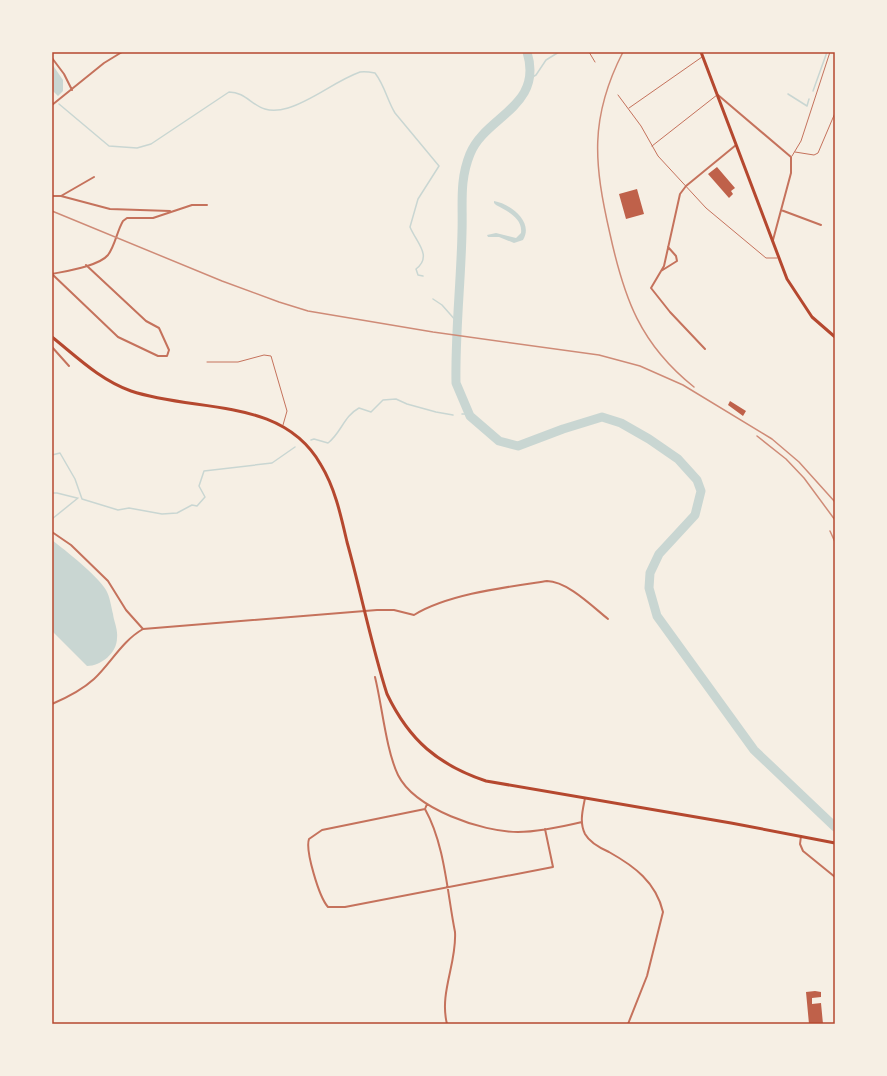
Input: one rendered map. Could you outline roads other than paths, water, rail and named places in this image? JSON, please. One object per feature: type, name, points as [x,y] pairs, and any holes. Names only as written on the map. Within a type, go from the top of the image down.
[{"type":"main road","points":[[701,52],[772,243],[787,279],[799,299],[816,321],[835,337]]},
{"type":"main road","points":[[52,337],[95,372],[132,391],[264,417],[283,425],[294,433],[314,453],[327,476],[342,519],[364,611],[384,683],[394,707],[410,732],[433,755],[463,773],[486,781],[731,823],[835,843]]},
{"type":"street","points":[[52,105],[104,63],[122,52]]},
{"type":"street","points":[[52,58],[64,74],[72,90]]},
{"type":"street","points":[[717,94],[791,157],[792,173],[772,243]]},
{"type":"street","points":[[705,349],[670,312],[651,288],[664,266],[680,194],[686,186],[736,145]]},
{"type":"street","points":[[60,196],[94,177]]},
{"type":"street","points":[[52,196],[60,196],[110,209],[171,211]]},
{"type":"street","points":[[52,274],[86,265],[104,258],[111,248],[123,221],[127,218],[153,218],[192,205],[207,205]]},
{"type":"street","points":[[781,210],[821,225]]},
{"type":"street","points":[[660,271],[677,261],[676,256],[668,247]]},
{"type":"street","points":[[52,274],[118,337],[158,356],[168,356],[169,350],[159,328],[146,321],[86,265]]},
{"type":"street","points":[[52,347],[69,366]]},
{"type":"street","points":[[52,532],[71,545],[108,581],[126,610],[143,629]]},
{"type":"street","points":[[52,704],[76,692],[93,680],[133,634],[143,629],[364,611],[394,610],[414,614],[429,606],[446,600],[551,581],[569,588],[608,619]]},
{"type":"street","points":[[375,677],[393,760],[398,774],[407,788],[428,804],[455,817],[492,829],[520,832],[582,822]]},
{"type":"street","points":[[585,798],[582,822],[585,834],[591,841],[637,870],[647,879],[660,902],[663,912],[647,976],[628,1024]]},
{"type":"street","points":[[428,804],[425,809],[322,830],[310,839],[308,843],[318,885],[324,902],[328,907],[333,908],[554,866],[545,829]]},
{"type":"street","points":[[425,809],[435,830],[456,944],[446,993],[445,1010],[448,1024]]},
{"type":"street","points":[[800,836],[800,844],[803,850],[835,877]]},
{"type":"lane","points":[[589,52],[595,62]]},
{"type":"lane","points":[[791,157],[801,141],[830,52]]},
{"type":"lane","points":[[628,108],[703,57]]},
{"type":"lane","points":[[652,146],[717,94]]},
{"type":"lane","points":[[618,95],[628,108],[658,156],[716,217],[766,258],[778,258]]},
{"type":"lane","points":[[795,152],[814,155],[818,153],[835,113]]},
{"type":"lane","points":[[207,362],[238,362],[264,355],[271,356],[287,411],[283,425]]},
{"type":"waterway","points":[[527,52],[530,71],[527,86],[520,98],[477,141],[470,154],[464,174],[456,345],[456,383],[470,416],[499,441],[518,446],[563,429],[602,417],[621,423],[649,439],[678,459],[697,480],[701,491],[695,515],[659,554],[650,573],[649,588],[657,616],[754,750],[835,827]]},
{"type":"waterway","points":[[529,79],[536,75],[546,60],[559,52]]},
{"type":"waterway","points":[[813,91],[827,52]]},
{"type":"waterway","points":[[59,104],[109,146],[137,148],[151,144],[229,92],[237,93],[260,107],[268,110],[277,110],[298,105],[342,80],[360,72],[375,73],[395,113],[439,166],[418,199],[410,227],[422,249],[423,259],[421,264],[416,269],[418,275],[423,276]]},
{"type":"waterway","points":[[788,94],[807,106],[809,99]]},
{"type":"waterway","points":[[433,299],[442,305],[457,322]]},
{"type":"waterway","points":[[311,440],[314,439],[328,443],[354,411],[359,408],[371,412],[383,400],[396,399],[407,404],[453,415]]},
{"type":"waterway","points":[[462,414],[469,414]]},
{"type":"waterway","points":[[52,455],[60,453],[75,479],[82,499],[118,510],[129,508],[162,514],[177,513],[192,505],[197,506],[205,497],[199,486],[204,471],[272,463],[295,447]]},
{"type":"waterway","points":[[52,493],[77,498]]},
{"type":"waterway","points":[[52,519],[78,498]]},
{"type":"railway","points":[[623,52],[604,98],[598,142],[600,185],[615,257],[628,299],[647,337],[675,371],[694,387]]},
{"type":"railway","points":[[52,211],[222,281],[308,311],[433,332],[599,355],[640,366],[683,385],[772,439],[799,462],[835,502]]},
{"type":"railway","points":[[757,436],[786,459],[804,478],[835,520]]},
{"type":"railway","points":[[830,531],[835,542]]}]
